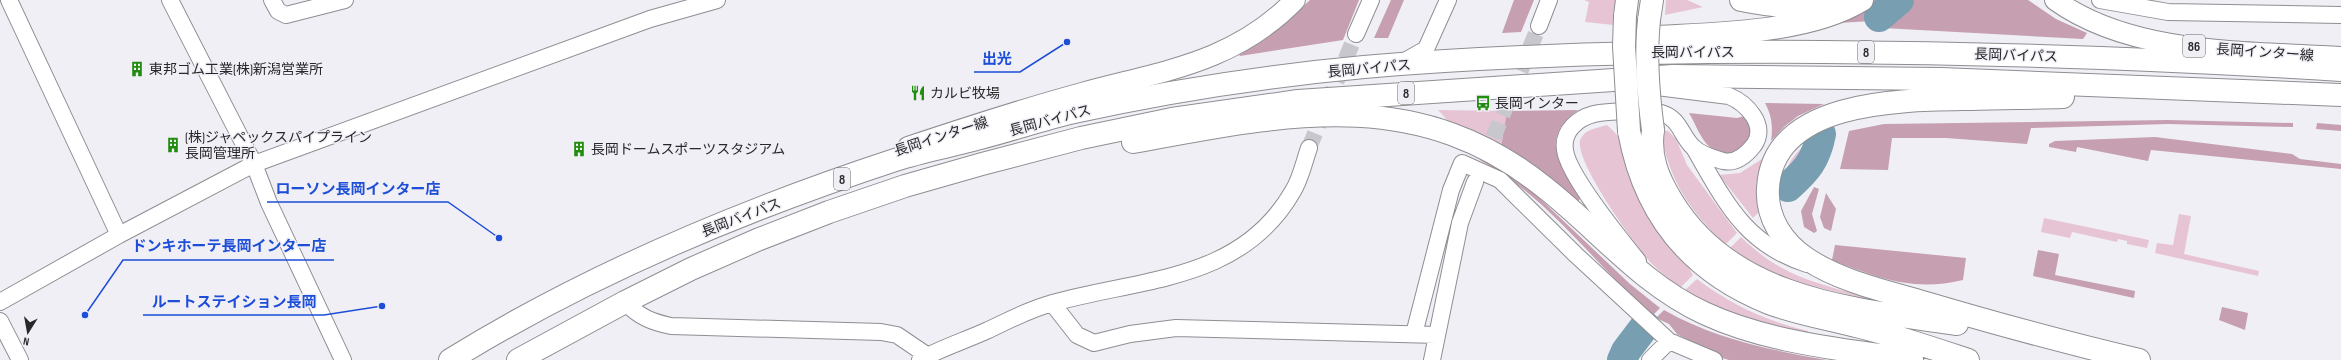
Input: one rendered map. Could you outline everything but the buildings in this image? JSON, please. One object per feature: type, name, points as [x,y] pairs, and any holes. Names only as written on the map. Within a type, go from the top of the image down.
[{"type":"highway","points":[[1741,0],[1768,5],[1798,6],[1833,0]]},
{"type":"highway","points":[[1492,60],[1510,51],[1575,43],[1764,29],[1792,25],[1832,14],[1848,8],[1862,0]]},
{"type":"highway","points":[[1626,8],[1624,46],[1629,131],[1637,170],[1653,206],[1675,238],[1718,276],[1735,287],[1770,303],[1889,335],[1968,360]]},
{"type":"highway","points":[[1650,10],[1647,42],[1648,85],[1653,130],[1651,147],[1660,179],[1678,211],[1704,242],[1735,267],[1752,276],[1791,292],[1863,309],[2033,334]]},
{"type":"highway","name":"長岡バイパス","points":[[450,360],[542,307],[590,282],[718,225],[899,158],[981,138],[1071,112],[1170,94],[1262,80],[1391,65],[1492,60],[1535,56],[1657,52],[1936,53],[2082,57],[2341,70]]},
{"type":"highway","name":"長岡バイパス","points":[[518,360],[625,302],[757,240],[905,186],[1081,138],[1172,119],[1298,101],[1674,76],[1941,79],[2341,95]]},
{"type":"highway","points":[[2139,360],[2033,334],[1868,286],[1827,270],[1797,251],[1780,234],[1768,201],[1771,172],[1785,146],[1796,135],[1824,118],[1870,104],[1922,100],[2258,91]]},
{"type":"highway","points":[[982,164],[1080,151],[1265,120],[1336,114],[1399,120],[1443,130],[1482,145],[1502,157],[1554,195],[1625,260],[1661,288],[1704,313],[1750,330],[1795,341],[1912,360]]},
{"type":"main road","name":"長岡インター線","points":[[718,225],[786,188],[845,167],[980,123],[1082,93],[1174,70],[1221,53],[1269,23],[1295,0]]},
{"type":"main road","name":"長岡インター線","points":[[2055,0],[2070,11],[2095,23],[2121,33],[2151,40],[2232,50],[2341,57]]},
{"type":"street","points":[[9,0],[119,235]]},
{"type":"street","points":[[170,0],[254,164],[269,203],[342,360]]},
{"type":"street","points":[[272,0],[278,11],[286,14],[345,0]]},
{"type":"street","points":[[0,302],[119,235],[254,164],[650,19],[717,0]]},
{"type":"street","points":[[1391,65],[1410,59],[1426,49],[1448,0]]},
{"type":"street","points":[[1539,26],[1549,0]]},
{"type":"street","points":[[2100,0],[2168,12],[2341,15]]},
{"type":"street","points":[[1356,34],[1370,2]]},
{"type":"street","points":[[1432,38],[1435,50],[1466,61]]},
{"type":"street","points":[[1604,80],[1729,96],[1747,106],[1757,126],[1758,137],[1750,151],[1738,159],[1726,162],[1708,157],[1693,147]]},
{"type":"street","points":[[1661,288],[1604,217],[1581,183],[1565,151],[1564,141],[1577,122],[1591,115],[1602,112],[1661,113],[1673,118],[1693,147],[1720,193],[1754,236],[1772,250],[1791,259],[1827,270]]},
{"type":"street","points":[[625,302],[635,312],[651,322],[671,326],[881,332],[897,335],[924,358],[1018,315],[1052,303],[1156,282],[1213,262],[1234,251],[1256,235],[1280,209],[1294,190],[1309,148]]},
{"type":"street","points":[[1414,334],[1451,190],[1462,163],[1500,180],[1576,255],[1669,341],[1714,360]]},
{"type":"street","points":[[1432,360],[1460,223],[1475,182]]},
{"type":"street","points":[[1052,303],[1077,335],[1094,343],[1130,334],[1176,328],[1437,335]]},
{"type":"street","points":[[0,321],[20,360]]},
{"type":"street","points":[[1650,360],[1669,341]]},
{"type":"shaded area","points":[[1310,0],[1359,0],[1343,40],[1239,55],[1284,24]]},
{"type":"shaded area","points":[[1391,0],[1404,0],[1388,38],[1374,38]]},
{"type":"shaded area","points":[[1514,0],[1534,0],[1521,32],[1502,33]]},
{"type":"shaded area","points":[[1584,0],[1616,0],[1614,25],[1585,22],[1589,2]]},
{"type":"shaded area","points":[[1666,0],[1687,0],[1703,7],[1665,15]]},
{"type":"shaded area","points":[[1873,0],[1894,0],[1871,21],[1838,23]]},
{"type":"shaded area","points":[[1903,0],[2028,0],[2056,19],[2087,33],[2083,39],[1883,28],[1878,25],[1880,19]]},
{"type":"shaded area","points":[[1765,103],[1824,104],[1798,116],[1785,126],[1771,141],[1771,122]]},
{"type":"shaded area","points":[[1438,110],[1507,111],[1501,147],[1448,121]]},
{"type":"shaded area","points":[[1578,110],[1566,120],[1559,131],[1556,141],[1560,163],[1581,197],[1578,202],[1551,178],[1532,164],[1522,157],[1501,147],[1507,111]]},
{"type":"shaded area","points":[[1689,113],[1737,118],[1745,116],[1752,129],[1748,144],[1744,149],[1731,154],[1717,151],[1710,147],[1704,140]]},
{"type":"shaded area","points":[[2168,120],[2293,123],[2293,127],[2168,124],[2031,128],[2027,144],[1946,138],[1892,138],[1888,170],[1840,169],[1849,131],[1884,124]]},
{"type":"shaded area","points":[[2317,123],[2341,125],[2341,131],[2316,129]]},
{"type":"shaded area","points":[[1607,125],[1626,147],[1658,213],[1693,275],[1680,288],[1652,264],[1644,255],[1607,202],[1585,163],[1580,148],[1581,138],[1589,131]]},
{"type":"shaded area","points":[[1660,130],[1668,131],[1676,139],[1687,165],[1737,233],[1725,245],[1701,219],[1682,193],[1669,165]]},
{"type":"shaded area","points":[[1816,136],[1815,145],[1805,166],[1795,177],[1781,188],[1792,158],[1802,147]]},
{"type":"shaded area","points":[[2155,137],[2292,154],[2300,159],[2341,164],[2341,169],[2151,150],[2148,161],[2077,147],[2076,152],[2049,147],[2049,144],[2055,141]]},
{"type":"shaded area","points":[[1482,157],[1535,194],[1630,284],[1660,308],[1653,315],[1631,295],[1550,213],[1529,194],[1480,160]]},
{"type":"shaded area","points":[[1762,159],[1756,185],[1759,212],[1753,218],[1719,175],[1740,173]]},
{"type":"shaded area","points":[[1814,187],[1819,189],[1812,214],[1817,231],[1814,233],[1804,227],[1801,211]]},
{"type":"shaded area","points":[[1826,193],[1836,209],[1831,231],[1824,228],[1820,217]]},
{"type":"shaded area","points":[[2179,214],[2191,216],[2184,254],[2259,271],[2258,276],[2155,253],[2157,243],[2173,245]]},
{"type":"shaded area","points":[[2044,218],[2149,240],[2147,248],[2127,244],[2127,241],[2118,239],[2117,242],[2072,232],[2070,238],[2041,232]]},
{"type":"shaded area","points":[[1741,237],[1756,251],[1785,270],[1815,282],[1867,298],[1796,282],[1753,264],[1730,248]]},
{"type":"shaded area","points":[[1835,245],[1966,258],[1963,280],[1945,283],[1912,284],[1880,277],[1832,260]]},
{"type":"shaded area","points":[[2038,250],[2059,254],[2055,275],[2135,291],[2134,298],[2033,276]]},
{"type":"shaded area","points":[[1697,279],[1723,297],[1750,311],[1778,322],[1808,331],[1808,334],[1779,329],[1730,314],[1684,291]]},
{"type":"shaded area","points":[[2222,307],[2248,313],[2245,330],[2219,320]]},
{"type":"shaded area","points":[[1664,310],[1703,329],[1723,336],[1785,352],[1827,360],[1729,360],[1722,358],[1677,334],[1669,324],[1656,318]]},
{"type":"waterway","points":[[1879,17],[1899,0]]},
{"type":"waterway","points":[[1788,187],[1810,164],[1819,143],[1821,134]]},
{"type":"waterway","points":[[1622,360],[1626,351],[1645,326]]},
{"type":"tunnel","points":[[1475,182],[1539,26]]},
{"type":"tunnel","points":[[1309,148],[1356,34]]},
{"type":"place","name":"出光","points":[[1067,42]]},
{"type":"place","name":"東邦ゴム工業(株)新潟営業所","points":[[137,69]]},
{"type":"place","name":"カルビ牧場","points":[[918,93]]},
{"type":"place","name":"長岡インター","points":[[1483,103]]},
{"type":"place","name":"(株)ジャペックスパイプライン 長岡管理所","points":[[173,145]]},
{"type":"place","name":"長岡ドームスポーツスタジアム","points":[[579,149]]},
{"type":"place","name":"ローソン長岡インター店","points":[[499,238]]},
{"type":"place","name":"ルートステイション長岡","points":[[382,306]]},
{"type":"place","name":"ドンキホーテ長岡インター店","points":[[85,315]]}]
